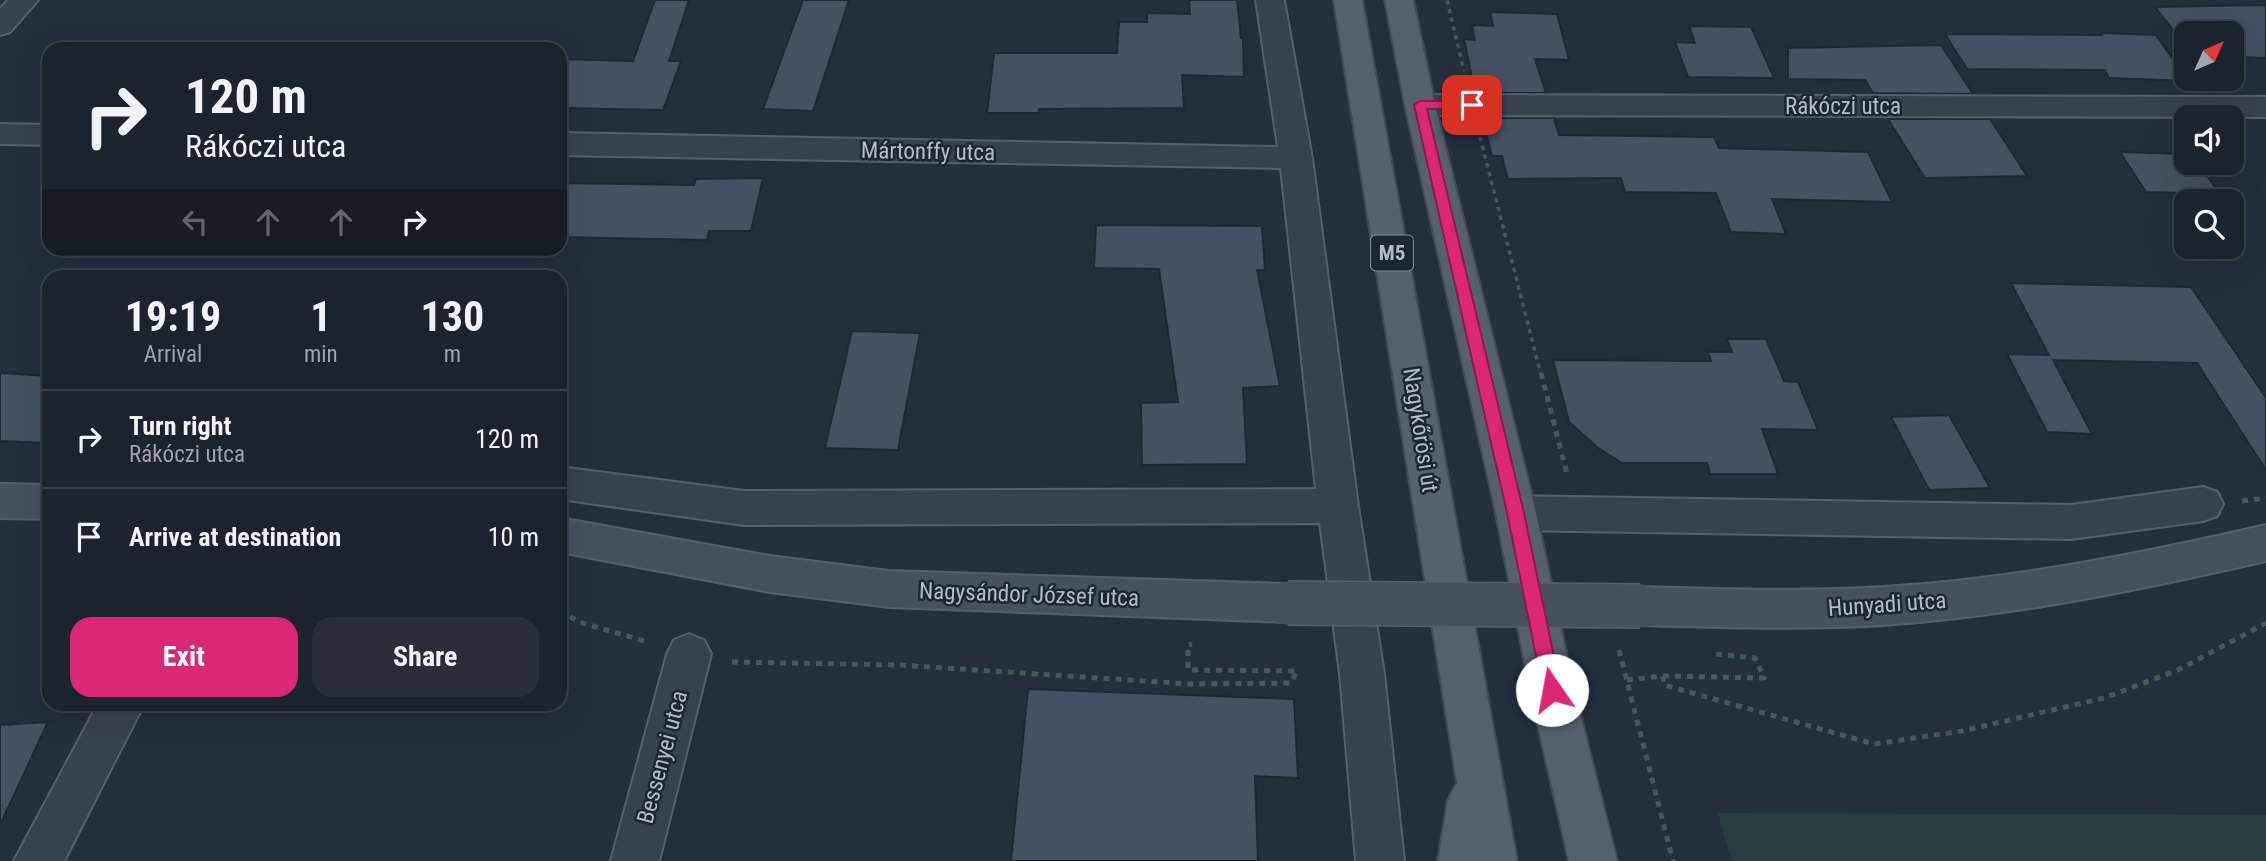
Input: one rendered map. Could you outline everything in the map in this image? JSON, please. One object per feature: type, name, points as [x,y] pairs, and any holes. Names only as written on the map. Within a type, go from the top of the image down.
[{"type":"main road","name":"Nagykőrösi út","points":[[1348,0],[1476,773],[1493,861]]},
{"type":"main road","points":[[1399,0],[1420,105],[1516,513],[1552,690],[1593,861]]},
{"type":"main road","points":[[1462,861],[1476,773]]},
{"type":"street","points":[[0,26],[24,0]]},
{"type":"street","points":[[1269,0],[1296,158],[1338,506],[1362,674],[1380,861]]},
{"type":"street","name":"Rákóczi utca","points":[[1420,105],[2266,107]]},
{"type":"street","points":[[0,134],[42,135]]},
{"type":"street","name":"Mártonffy utca","points":[[567,144],[1296,158]]},
{"type":"street","points":[[567,484],[744,508],[1338,506]]},
{"type":"street","points":[[0,501],[42,502]]},
{"type":"street","points":[[1516,513],[2071,522],[2203,505]]},
{"type":"street","name":"Nagysándor József utca","points":[[567,536],[770,574],[889,589],[1289,603],[1503,607]]},
{"type":"street","name":"Hunyadi utca","points":[[1503,607],[1640,606],[1796,610],[1936,601],[2065,586],[2266,543]]},
{"type":"street","name":"Bessenyei utca","points":[[635,861],[689,654]]},
{"type":"street","points":[[38,861],[118,711]]},
{"type":"path","points":[[1447,0],[1578,514]]},
{"type":"path","points":[[567,614],[579,622],[689,654],[740,663],[900,665],[1191,684],[1291,683],[1297,671],[1188,670],[1188,645],[1200,644]]},
{"type":"path","points":[[1662,676],[1664,685],[1874,744],[1962,731],[2104,698],[2178,670],[2266,623]]},
{"type":"path","points":[[1616,641],[1673,861]]},
{"type":"path","points":[[1628,680],[1662,676],[1764,678],[1755,658],[1705,653]]},
{"type":"green space","points":[[1718,813],[2266,815],[2266,861],[1731,861]]},
{"type":"building","points":[[655,0],[689,0],[669,61],[681,61],[663,110],[567,108],[567,59],[633,61]]},
{"type":"building","points":[[803,0],[849,0],[813,111],[763,109]]},
{"type":"building","points":[[1189,0],[1237,0],[1243,38],[1244,77],[1182,75],[1184,108],[1039,109],[1038,113],[987,113],[994,53],[1117,53],[1119,22],[1147,22],[1147,13],[1190,14]]},
{"type":"building","points":[[2266,5],[2266,58],[2244,57],[2244,21],[2174,21],[2174,31],[2155,7]]},
{"type":"building","points":[[1490,12],[1557,14],[1569,60],[1535,59],[1546,93],[1475,93],[1464,39],[1475,40],[1472,25],[1493,26]]},
{"type":"building","points":[[1689,26],[1751,27],[1774,78],[1688,77],[1675,42],[1695,43]]},
{"type":"building","points":[[2101,33],[2156,35],[2174,61],[2174,80],[2109,78],[2105,70],[1967,69],[1945,34],[2102,35]]},
{"type":"building","points":[[1941,45],[1973,94],[1873,93],[1865,80],[1788,79],[1788,48]]},
{"type":"building","points":[[1482,118],[1554,118],[1559,135],[1714,137],[1719,148],[1868,152],[1892,202],[1772,199],[1786,234],[1731,232],[1716,193],[1625,192],[1621,178],[1508,179],[1502,156],[1492,156]]},
{"type":"building","points":[[1888,119],[1990,119],[2027,176],[1925,178]]},
{"type":"building","points":[[2120,152],[2174,154],[2174,175],[2207,175],[2216,189],[2174,189],[2174,193],[2146,192]]},
{"type":"building","points":[[763,178],[751,231],[709,231],[707,240],[567,237],[567,183],[694,185],[696,179]]},
{"type":"building","points":[[1096,225],[1262,226],[1265,270],[1257,270],[1280,386],[1243,388],[1247,464],[1142,465],[1141,403],[1178,402],[1159,269],[1094,268]]},
{"type":"building","points":[[2011,283],[2191,287],[2266,398],[2266,470],[2197,363],[2053,360],[2092,434],[2047,432],[2007,354],[2049,355]]},
{"type":"building","points":[[852,331],[920,333],[898,450],[825,448]]},
{"type":"building","points":[[1727,339],[1766,339],[1784,381],[1798,382],[1818,430],[1762,429],[1778,474],[1710,474],[1707,463],[1622,463],[1597,447],[1569,422],[1553,360],[1711,361],[1708,352],[1732,352]]},
{"type":"building","points":[[0,373],[42,376],[42,443],[0,441]]},
{"type":"building","points":[[1949,415],[1990,488],[1929,490],[1891,417]]},
{"type":"building","points":[[1028,689],[1294,699],[1298,778],[1255,776],[1258,861],[1011,861]]},
{"type":"building","points":[[48,722],[0,825],[0,725]]},
{"type":"route","points":[[1472,105],[1420,105],[1516,513],[1527,578],[1552,690]]}]
